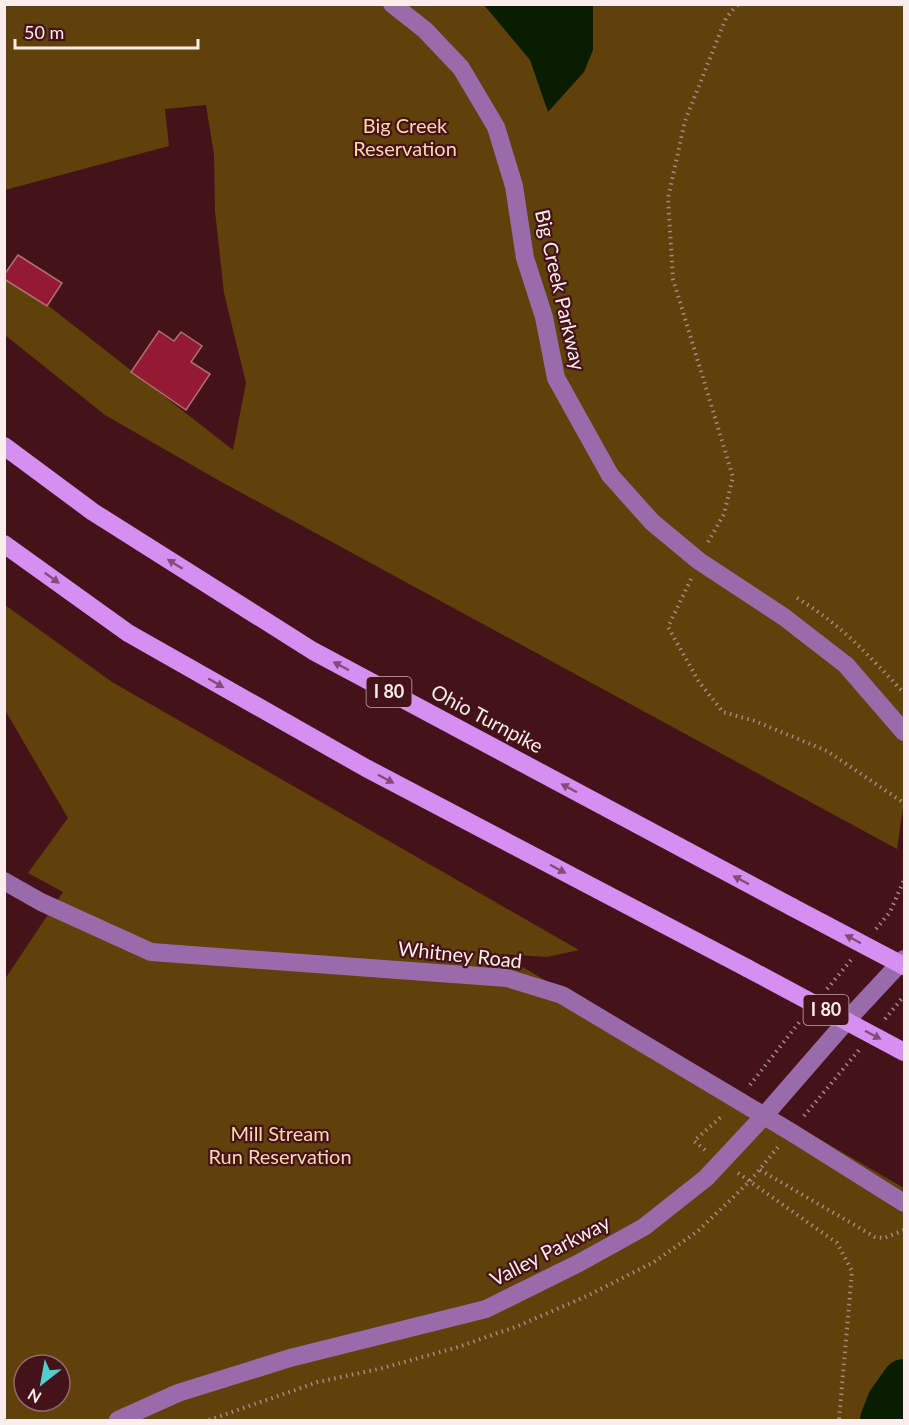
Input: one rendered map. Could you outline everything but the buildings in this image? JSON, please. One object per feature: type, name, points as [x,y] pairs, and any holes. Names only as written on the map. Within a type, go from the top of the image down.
[{"type":"highway","name":"Ohio Turnpike","points":[[4,446],[93,512],[313,651],[904,966]]},
{"type":"highway","name":"I 80","points":[[4,544],[128,633],[366,768],[904,1052]]},
{"type":"street","name":"Big Creek Parkway","points":[[392,4],[424,30],[461,68],[496,127],[514,186],[525,258],[544,317],[556,378],[610,475],[652,522],[699,561],[784,617],[846,665],[904,732]]},
{"type":"street","name":"Whitney Road","points":[[4,881],[41,902],[151,952],[507,978],[562,995],[904,1203]]},
{"type":"street","name":"Valley Parkway","points":[[118,1420],[178,1393],[290,1358],[486,1309],[579,1263],[644,1227],[706,1178],[904,959]]},
{"type":"path","points":[[738,4],[726,18],[685,121],[668,198],[674,279],[733,477],[724,514],[708,541],[668,627],[699,682],[723,712],[755,721],[827,751],[904,803]]},
{"type":"path","points":[[699,534],[708,541]]},
{"type":"path","points":[[694,1141],[720,1162],[837,1243],[852,1271],[839,1420]]},
{"type":"path","points":[[760,1170],[875,1237],[884,1238],[904,1230]]},
{"type":"green space","name":"Big Creek Reservation","points":[[5,5],[904,5],[904,801],[897,849],[218,480],[105,415],[5,335],[4,271],[233,450],[246,383],[224,293],[215,211],[214,155],[206,105],[165,109],[169,146],[5,190]]},
{"type":"green space","name":"Mill Stream Run Reservation","points":[[5,605],[112,682],[579,950],[547,957],[500,954],[904,1188],[904,1420],[5,1420],[5,979],[63,892],[28,873],[68,818],[5,710]]},
{"type":"shaded area","points":[[484,5],[593,5],[593,50],[584,72],[548,112],[530,60]]},
{"type":"waterway","points":[[882,1420],[889,1402],[904,1381]]}]
